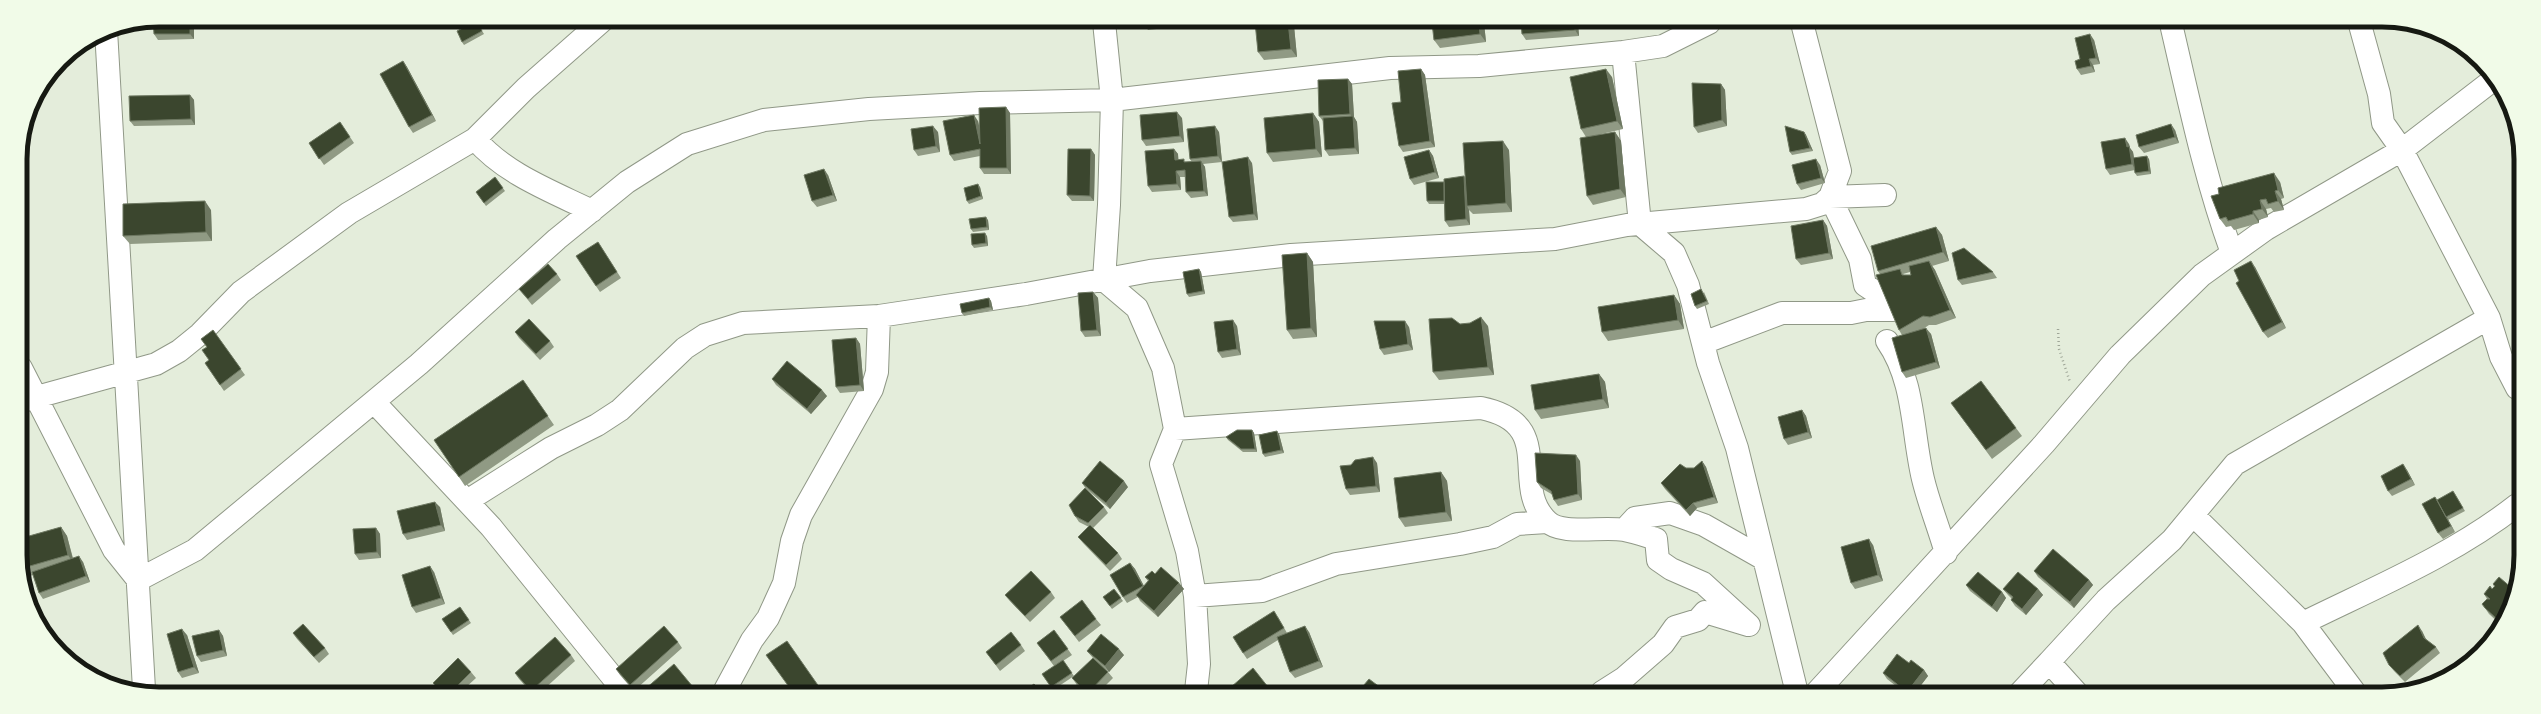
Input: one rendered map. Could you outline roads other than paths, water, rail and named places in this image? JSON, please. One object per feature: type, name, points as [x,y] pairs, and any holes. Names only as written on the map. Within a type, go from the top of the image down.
[{"type":"street","points":[[138,580],[114,550],[28,399],[156,364],[180,351],[200,334],[241,292],[349,213],[475,139],[526,88],[595,27]]},
{"type":"street","points":[[1104,280],[1109,205],[1112,100],[1105,27]]},
{"type":"street","points":[[138,580],[195,550],[374,402],[627,182],[687,144],[764,120],[876,109],[980,103],[1112,100],[1390,68],[1479,66],[1623,52],[1663,46],[1701,27]]},
{"type":"street","points":[[467,501],[551,448],[597,425],[620,410],[685,348],[705,335],[742,323],[879,316],[1026,294],[1150,271],[1291,255],[1555,239],[1640,224],[1806,209],[1822,204],[1830,197],[1840,171],[1803,27]]},
{"type":"street","points":[[2172,27],[2204,164],[2218,213],[2232,253]]},
{"type":"street","points":[[2361,27],[2379,94],[2383,123],[2402,150],[2489,318],[2501,357],[2514,382]]},
{"type":"street","points":[[106,38],[144,686]]},
{"type":"street","points":[[1623,52],[1640,224],[1674,253],[1688,285],[1703,343],[1737,448],[1796,687]]},
{"type":"street","points":[[1822,687],[1946,553],[2077,406],[2120,355],[2202,275],[2266,229],[2402,150],[2489,83]]},
{"type":"street","points":[[475,139],[487,154],[507,168],[592,211]]},
{"type":"street","points":[[1830,197],[1885,195]]},
{"type":"street","points":[[1830,197],[1860,260],[1865,285],[1877,293]]},
{"type":"street","points":[[1674,253],[1691,219]]},
{"type":"street","points":[[1104,280],[1137,308],[1163,368],[1175,429],[1161,464],[1187,551],[1195,596],[1199,664],[1196,687]]},
{"type":"street","points":[[1703,343],[1782,313],[1851,313],[1866,310],[1893,310]]},
{"type":"street","points":[[726,687],[774,604],[784,583],[792,542],[801,515],[872,389],[877,372],[879,316]]},
{"type":"street","points":[[2026,687],[2106,600],[2172,540],[2235,464],[2489,318]]},
{"type":"street","points":[[1887,341],[1896,354],[1909,392],[1923,480],[1946,553]]},
{"type":"street","points":[[374,402],[491,527],[621,687]]},
{"type":"street","points":[[1175,429],[1481,408],[1498,411],[1512,420],[1528,440],[1532,489],[1536,505],[1547,522]]},
{"type":"street","points":[[2304,622],[2429,560],[2500,518],[2514,507]]},
{"type":"street","points":[[1624,530],[1635,518],[1670,512],[1704,525],[1764,559]]},
{"type":"street","points":[[2193,515],[2304,622],[2351,687]]},
{"type":"street","points":[[1195,596],[1262,591],[1336,564],[1460,544],[1493,537],[1517,524],[1547,522],[1568,531],[1596,528],[1624,530],[1656,539],[1658,560],[1671,570],[1703,583],[1749,625]]},
{"type":"street","points":[[1610,687],[1624,678],[1663,644],[1675,627],[1698,620],[1705,612],[1749,625],[1781,627]]},
{"type":"street","points":[[2049,662],[2072,687]]}]
